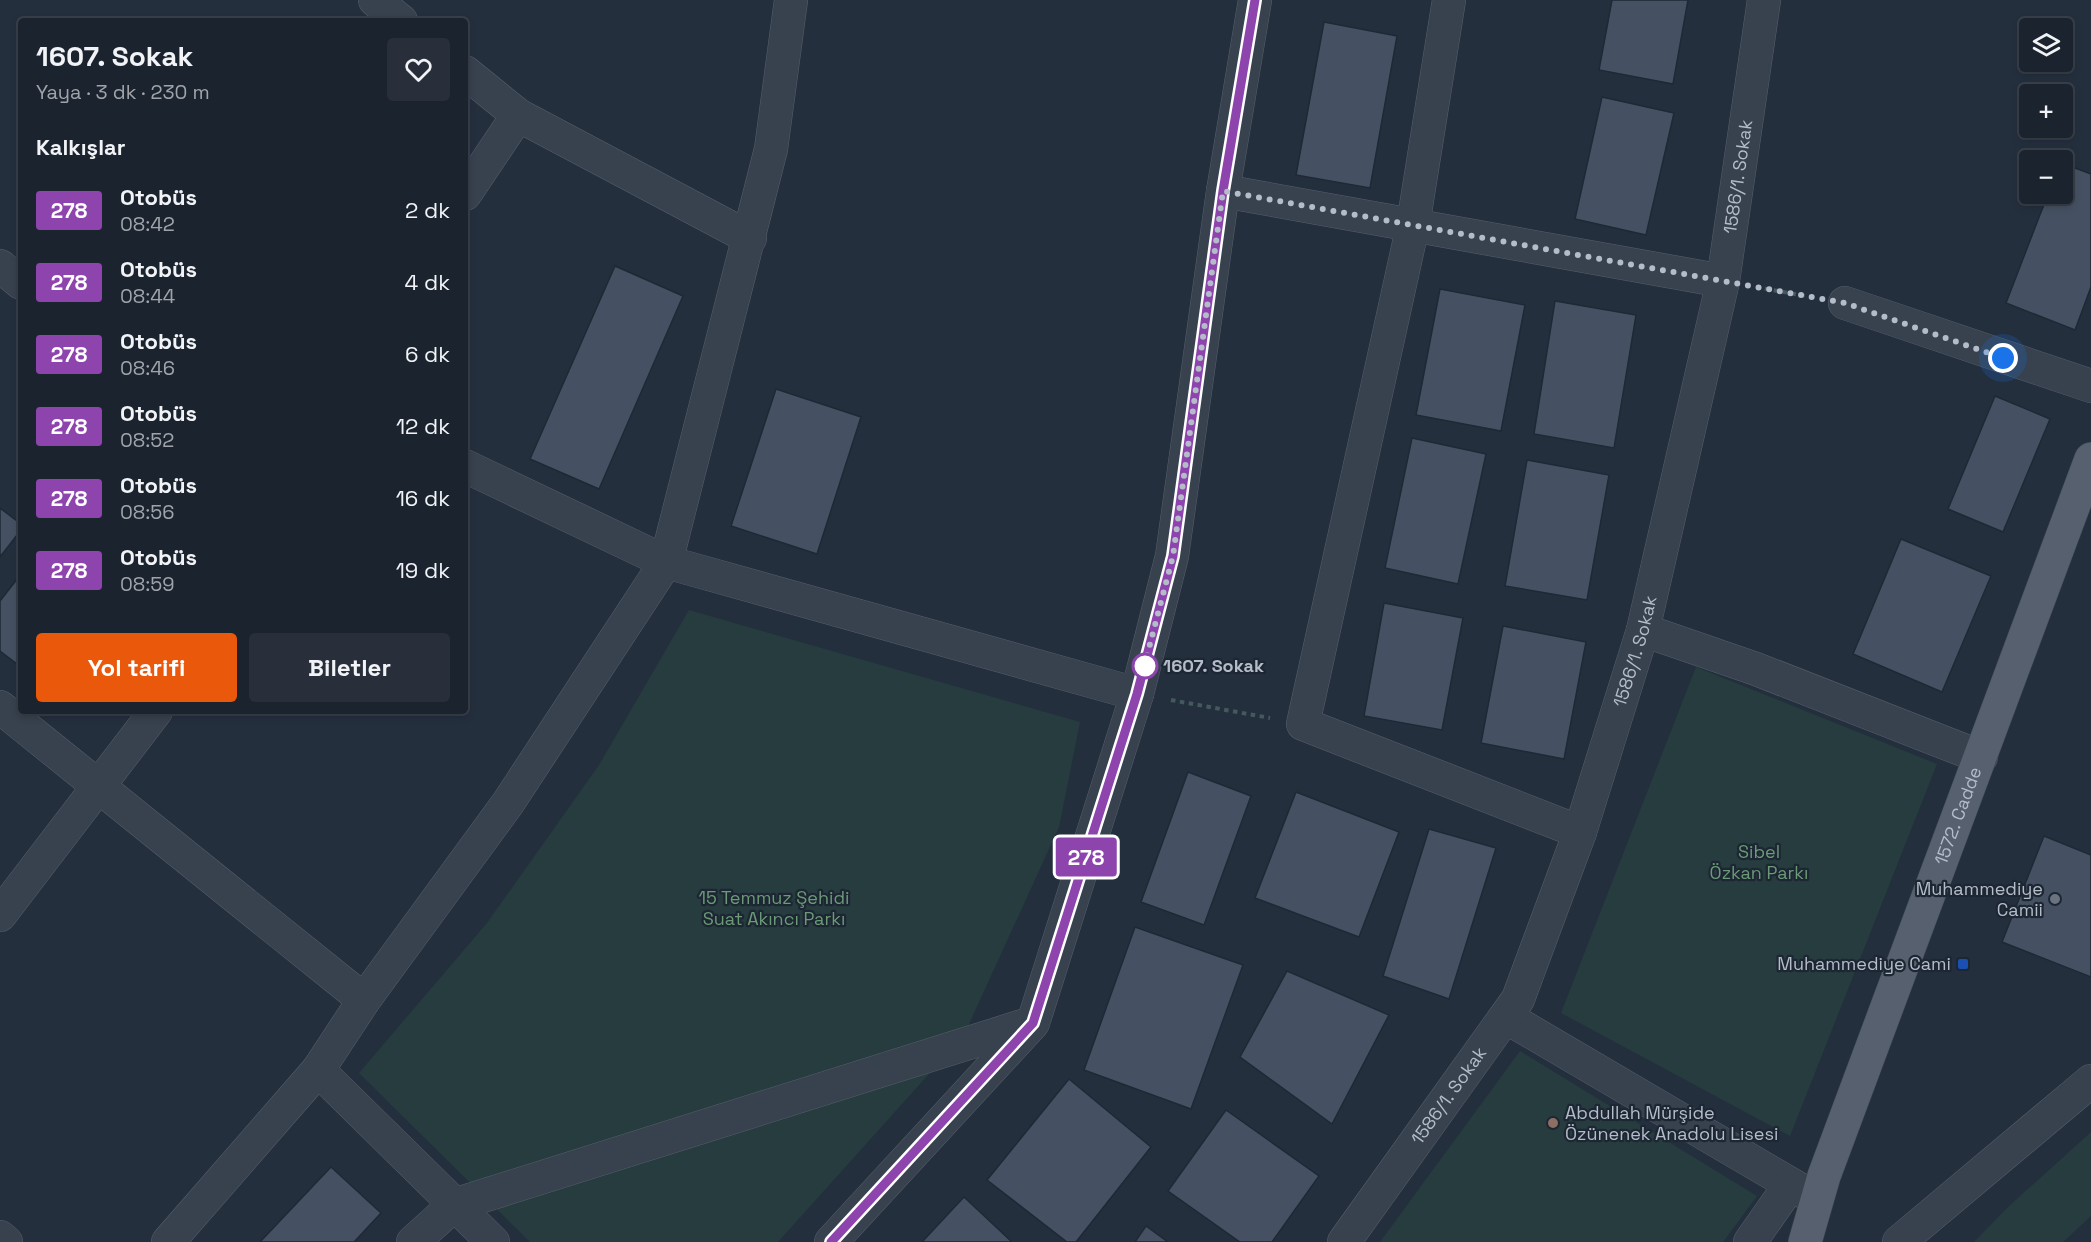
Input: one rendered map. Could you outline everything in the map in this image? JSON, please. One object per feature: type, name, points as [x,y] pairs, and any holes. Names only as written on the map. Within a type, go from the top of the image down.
[{"type":"main road","name":"1572. Cadde","points":[[1805,1242],[1803,1192],[1981,757],[2091,459]]},
{"type":"street","points":[[375,0],[397,18]]},
{"type":"street","points":[[168,1242],[318,1070],[364,999],[508,803],[666,562],[771,149],[791,0]]},
{"type":"street","points":[[831,1242],[1033,1023],[1137,694],[1173,556],[1223,191],[1255,0]]},
{"type":"street","points":[[1449,0],[1413,225],[1303,724],[1580,832]]},
{"type":"street","name":"1586/1. Sokak","points":[[1344,1242],[1518,999],[1580,832],[1643,630],[1723,281],[1764,0]]},
{"type":"street","points":[[468,74],[518,115],[750,238]]},
{"type":"street","points":[[468,190],[518,115]]},
{"type":"street","points":[[1223,191],[1723,281]]},
{"type":"street","points":[[0,266],[18,281]]},
{"type":"street","points":[[1845,303],[2091,386]]},
{"type":"street","points":[[468,467],[666,562],[1137,694]]},
{"type":"street","points":[[1643,630],[1756,669],[1981,757]]},
{"type":"street","points":[[0,707],[364,999]]},
{"type":"street","points":[[0,915],[154,714]]},
{"type":"street","points":[[1506,1017],[1803,1192],[1750,1242]]},
{"type":"street","points":[[413,1242],[454,1205],[1033,1023]]},
{"type":"street","points":[[318,1070],[493,1242]]},
{"type":"street","points":[[1899,1242],[2091,1081]]},
{"type":"street","points":[[0,1237],[6,1242]]},
{"type":"path","points":[[1723,281],[1845,303]]},
{"type":"path","points":[[1137,694],[1303,724]]},
{"type":"green space","name":"15 Temmuz Şehidi Suat Akıncı Parkı","points":[[689,610],[1080,722],[1059,827],[964,1035],[778,1242],[530,1242],[359,1073],[487,923],[599,765]]},
{"type":"green space","name":"Sibel Özkan Parkı","points":[[1696,667],[1937,764],[1790,1136],[1561,1013]]},
{"type":"green space","name":"Abdullah Mürşide Özünenek Anadolu Lisesi","points":[[1520,1051],[1757,1196],[1723,1242],[1380,1242]]},
{"type":"green space","points":[[2091,1132],[2091,1216],[2063,1242],[1974,1242],[2007,1208]]},
{"type":"building","points":[[1612,0],[1688,0],[1673,84],[1599,70]]},
{"type":"building","points":[[1324,22],[1397,36],[1370,188],[1296,175]]},
{"type":"building","points":[[1602,97],[1674,113],[1646,235],[1575,219]]},
{"type":"building","points":[[2073,167],[2091,174],[2091,287],[2075,330],[2006,303],[2044,204],[2073,204]]},
{"type":"building","points":[[615,266],[683,296],[599,489],[530,459]]},
{"type":"building","points":[[1440,289],[1525,305],[1501,431],[1416,415]]},
{"type":"building","points":[[1555,301],[1636,315],[1614,448],[1534,434]]},
{"type":"building","points":[[776,389],[861,417],[817,554],[731,526]]},
{"type":"building","points":[[1995,396],[2050,419],[2003,532],[1948,509]]},
{"type":"building","points":[[1412,438],[1486,454],[1458,584],[1385,568]]},
{"type":"building","points":[[1527,460],[1609,475],[1587,600],[1505,586]]},
{"type":"building","points":[[0,508],[18,522],[18,534],[0,557]]},
{"type":"building","points":[[1901,539],[1991,576],[1942,692],[1853,654]]},
{"type":"building","points":[[18,578],[18,665],[0,651],[0,601]]},
{"type":"building","points":[[1384,603],[1463,618],[1442,730],[1364,716]]},
{"type":"building","points":[[1503,626],[1586,642],[1564,759],[1481,743]]},
{"type":"building","points":[[1188,772],[1251,796],[1204,925],[1141,902]]},
{"type":"building","points":[[1296,792],[1399,832],[1359,937],[1255,898]]},
{"type":"building","points":[[1429,829],[1496,848],[1449,999],[1383,976]]},
{"type":"building","name":"Muhammediye Camii","points":[[2044,836],[2091,855],[2091,977],[2002,942]]},
{"type":"building","points":[[1135,927],[1243,965],[1191,1109],[1084,1070]]},
{"type":"building","points":[[1287,971],[1389,1015],[1332,1124],[1240,1057]]},
{"type":"building","points":[[1069,1079],[1151,1147],[1076,1242],[1067,1242],[987,1180]]},
{"type":"building","points":[[1226,1110],[1319,1176],[1272,1242],[1240,1242],[1168,1191]]},
{"type":"building","points":[[331,1167],[381,1213],[354,1242],[260,1242]]},
{"type":"building","points":[[964,1197],[1012,1242],[922,1242]]},
{"type":"building","points":[[1146,1226],[1168,1242],[1135,1242]]},
{"type":"bus line","name":"278","points":[[831,1242],[1033,1023],[1137,694],[1173,556],[1223,191],[1255,0]]},
{"type":"place","name":"1607. Sokak","points":[[1145,666]]},
{"type":"place","name":"Muhammediye Camii","points":[[2055,899]]},
{"type":"place","name":"Muhammediye Cami","points":[[1963,964]]},
{"type":"place","name":"Abdullah Mürşide Özünenek Anadolu Lisesi","points":[[1553,1123]]},
{"type":"route","points":[[1145,666],[1143,671],[1173,556],[1223,191],[1845,303],[2003,358]]}]
